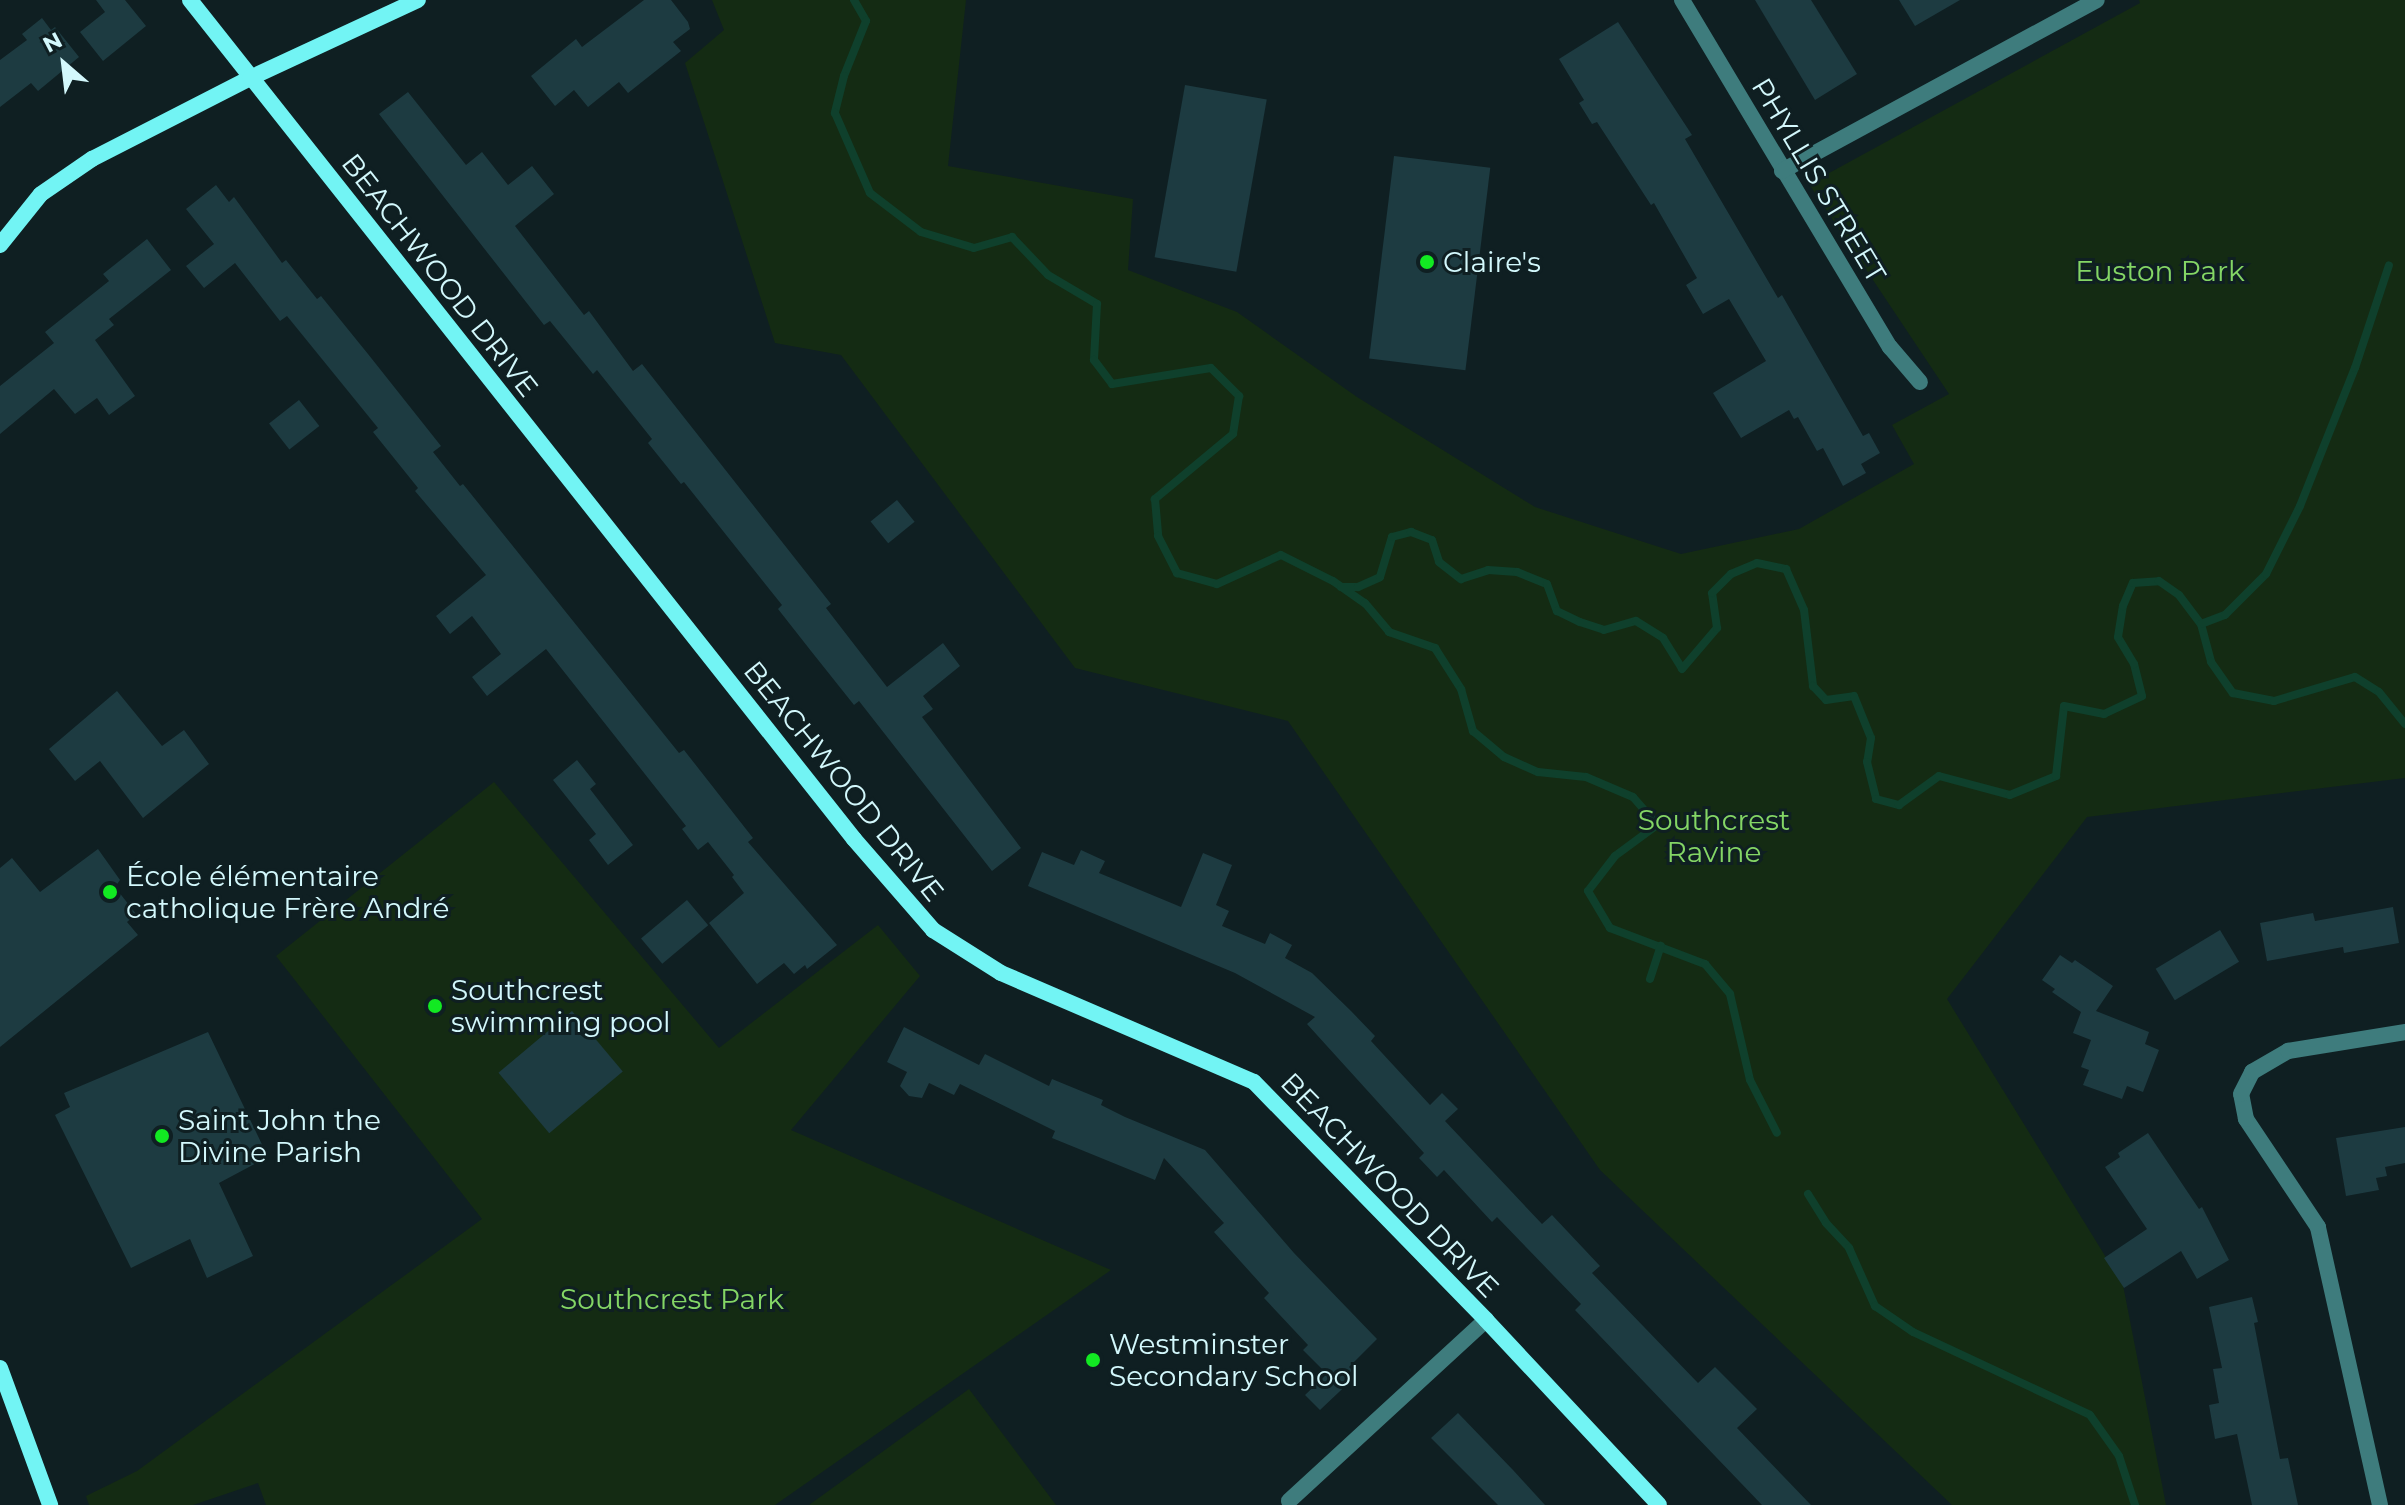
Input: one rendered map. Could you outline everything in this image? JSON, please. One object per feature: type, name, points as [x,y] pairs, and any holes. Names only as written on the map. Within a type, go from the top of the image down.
[{"type":"street","name":"BEACHWOOD DRIVE","points":[[190,0],[854,839],[933,930],[1001,973],[1254,1082],[1486,1320],[1659,1505]]},
{"type":"street","points":[[0,245],[41,194],[92,159],[250,78],[418,0]]},
{"type":"street","name":"PHYLLIS STREET","points":[[1682,0],[1890,347],[1920,382]]},
{"type":"street","points":[[1782,171],[2097,0]]},
{"type":"street","points":[[2380,1505],[2318,1227],[2246,1119],[2241,1094],[2252,1072],[2288,1051],[2405,1032]]},
{"type":"street","points":[[1289,1501],[1486,1320]]},
{"type":"street","points":[[0,1368],[50,1505]]},
{"type":"green space","name":"Southcrest Ravine","points":[[712,0],[966,0],[948,166],[1133,199],[1128,270],[1237,312],[1357,397],[1535,507],[1681,554],[1799,529],[1914,464],[1892,425],[1949,394],[1809,184],[2140,3],[2139,0],[2405,0],[2405,778],[2087,817],[1947,999],[2123,1285],[2166,1505],[1952,1505],[1600,1170],[1288,721],[1075,668],[841,355],[775,343],[685,63],[724,30]]},
{"type":"green space","name":"Southcrest Park","points":[[494,782],[719,1048],[878,925],[920,976],[791,1130],[1111,1270],[775,1505],[266,1505],[258,1483],[193,1505],[89,1505],[86,1496],[137,1471],[482,1219],[276,956]]},
{"type":"green space","points":[[969,1389],[1056,1505],[809,1505]]},
{"type":"building","points":[[96,0],[125,0],[146,26],[103,61],[80,32],[105,12]]},
{"type":"building","points":[[644,0],[671,0],[688,22],[690,29],[673,42],[681,51],[628,93],[619,82],[588,107],[574,90],[555,106],[531,76],[576,39],[582,47]]},
{"type":"building","points":[[1755,0],[1811,0],[1857,74],[1815,100]]},
{"type":"building","points":[[1899,0],[1960,0],[1915,26]]},
{"type":"building","points":[[42,18],[51,30],[55,27],[79,57],[38,91],[31,83],[0,107],[0,60],[27,40],[22,34]]},
{"type":"building","points":[[1618,22],[1692,135],[1685,139],[1778,298],[1782,295],[1863,436],[1869,433],[1880,453],[1861,464],[1866,473],[1843,486],[1823,448],[1817,451],[1798,417],[1794,419],[1789,410],[1741,438],[1713,393],[1766,361],[1729,299],[1703,314],[1686,285],[1697,278],[1654,203],[1651,205],[1597,122],[1592,124],[1579,103],[1584,100],[1559,59]]},
{"type":"building","points":[[1185,85],[1267,99],[1236,272],[1155,257]]},
{"type":"building","points":[[408,92],[466,165],[482,152],[508,185],[532,166],[554,194],[515,226],[584,315],[589,311],[633,371],[642,364],[831,604],[826,608],[887,687],[943,643],[960,666],[923,696],[933,709],[922,717],[1021,848],[992,871],[859,701],[854,705],[811,651],[778,609],[782,605],[684,482],[681,484],[648,443],[652,439],[597,370],[593,374],[550,321],[544,325],[379,114]]},
{"type":"building","name":"Claire's","points":[[1394,156],[1490,168],[1465,370],[1369,358]]},
{"type":"building","points":[[216,185],[229,202],[234,197],[282,263],[286,260],[317,299],[321,296],[441,446],[433,452],[460,486],[463,484],[679,753],[684,750],[753,838],[748,842],[837,945],[807,969],[805,965],[794,974],[784,963],[757,984],[709,923],[744,893],[732,877],[734,875],[708,842],[698,850],[682,829],[686,826],[546,649],[487,696],[472,677],[501,654],[472,616],[450,634],[436,616],[486,575],[415,491],[418,488],[373,432],[378,428],[287,316],[280,321],[235,263],[204,288],[186,266],[214,244],[186,209]]},
{"type":"building","points":[[147,239],[171,270],[109,319],[114,325],[95,340],[135,396],[109,415],[97,398],[75,414],[54,389],[0,434],[0,386],[54,343],[45,332],[109,281],[103,274]]},
{"type":"building","points":[[299,400],[319,426],[289,449],[269,423]]},
{"type":"building","points":[[897,500],[915,522],[888,543],[871,521]]},
{"type":"building","points":[[117,691],[162,746],[184,730],[209,764],[143,818],[100,761],[75,781],[49,749]]},
{"type":"building","points":[[577,760],[596,784],[590,789],[633,845],[608,865],[589,840],[596,834],[553,780]]},
{"type":"building","points":[[98,849],[120,880],[115,887],[136,914],[127,922],[138,935],[0,1047],[0,868],[12,858],[40,892]]},
{"type":"building","points":[[1081,850],[1105,861],[1099,873],[1181,907],[1203,853],[1232,865],[1216,905],[1229,911],[1222,926],[1265,944],[1270,933],[1292,945],[1285,958],[1312,973],[1351,1011],[1375,1036],[1371,1041],[1430,1105],[1442,1093],[1458,1109],[1445,1121],[1542,1224],[1552,1215],[1600,1266],[1592,1273],[1698,1383],[1715,1367],[1757,1409],[1737,1428],[1811,1505],[1762,1505],[1575,1310],[1581,1304],[1497,1217],[1492,1222],[1444,1170],[1437,1177],[1419,1158],[1424,1153],[1307,1024],[1315,1017],[1235,973],[1028,886],[1042,852],[1074,865]]},
{"type":"building","points":[[687,900],[708,925],[662,964],[641,939]]},
{"type":"building","points":[[2393,907],[2399,943],[2344,953],[2343,947],[2267,961],[2260,923],[2313,913],[2315,921]]},
{"type":"building","points":[[2220,930],[2239,962],[2175,1000],[2156,969]]},
{"type":"building","points":[[2060,955],[2072,963],[2075,960],[2113,986],[2096,1011],[2149,1032],[2145,1044],[2159,1050],[2143,1092],[2127,1086],[2122,1099],[2083,1085],[2089,1070],[2081,1067],[2091,1040],[2073,1033],[2081,1012],[2052,992],[2055,989],[2042,980]]},
{"type":"building","points":[[572,1011],[623,1072],[549,1133],[498,1073]]},
{"type":"building","points":[[904,1027],[979,1065],[985,1054],[1049,1086],[1052,1079],[1103,1100],[1101,1105],[1125,1117],[1205,1150],[1294,1253],[1377,1339],[1349,1367],[1357,1375],[1320,1410],[1305,1395],[1327,1374],[1303,1350],[1308,1345],[1264,1298],[1269,1293],[1214,1232],[1224,1223],[1164,1158],[1155,1180],[1052,1138],[1055,1131],[960,1084],[954,1095],[929,1083],[922,1098],[909,1096],[900,1086],[907,1072],[887,1062]]},
{"type":"building","name":"Saint John the Divine Parish","points":[[208,1032],[268,1157],[219,1183],[253,1256],[207,1278],[190,1239],[131,1268],[55,1115],[70,1107],[64,1093]]},
{"type":"building","points":[[2405,1127],[2405,1163],[2385,1167],[2387,1176],[2376,1178],[2379,1190],[2346,1196],[2336,1138]]},
{"type":"building","points":[[2148,1133],[2199,1209],[2202,1207],[2229,1260],[2197,1279],[2181,1251],[2124,1288],[2104,1258],[2147,1229],[2105,1167],[2120,1157],[2118,1153]]},
{"type":"building","points":[[2252,1297],[2258,1322],[2254,1323],[2280,1459],[2288,1458],[2298,1505],[2252,1505],[2237,1434],[2215,1439],[2209,1405],[2219,1403],[2213,1369],[2222,1368],[2209,1307]]},
{"type":"building","points":[[1458,1413],[1545,1505],[1498,1505],[1431,1438]]},
{"type":"waterway","points":[[854,0],[866,21],[844,76],[835,113],[870,193],[921,232],[974,248],[1012,237],[1048,275],[1097,304],[1094,360],[1112,384],[1211,368],[1239,396],[1233,434],[1155,499],[1158,536],[1177,573],[1217,584],[1281,555],[1333,581],[1365,603],[1389,632],[1435,648],[1461,689],[1473,731],[1504,757],[1538,772],[1586,777],[1633,797],[1657,825],[1615,856],[1588,891],[1610,928],[1705,964],[1730,994],[1750,1080],[1777,1133]]},
{"type":"waterway","points":[[2201,624],[2225,615],[2266,574],[2300,506],[2355,368],[2389,265]]},
{"type":"waterway","points":[[1341,587],[1358,587],[1380,577],[1392,537],[1411,532],[1432,540],[1439,562],[1461,579],[1488,570],[1517,572],[1547,584],[1557,611],[1580,622],[1604,630],[1636,621],[1663,638],[1682,669],[1717,628],[1712,593],[1731,574],[1757,563],[1786,569],[1804,610],[1813,686],[1826,700],[1854,696],[1871,738],[1867,762],[1876,799],[1899,805],[1939,776],[2010,795],[2056,776],[2064,706],[2104,714],[2142,696],[2134,664],[2118,637],[2123,606],[2133,583],[2159,581],[2179,595],[2201,624],[2211,662],[2233,693],[2274,701],[2355,677],[2379,692],[2405,724]]},
{"type":"waterway","points":[[1650,979],[1661,946]]},
{"type":"waterway","points":[[1808,1194],[1826,1223],[1849,1248],[1875,1306],[1913,1332],[2090,1415],[2119,1456],[2135,1505]]},
{"type":"place","name":"Claire's","points":[[1427,262]]},
{"type":"place","name":"École élémentaire catholique Frère André","points":[[110,892]]},
{"type":"place","name":"Southcrest swimming pool","points":[[435,1006]]},
{"type":"place","name":"Saint John the Divine Parish","points":[[162,1136]]},
{"type":"place","name":"Westminster Secondary School","points":[[1093,1360]]},
{"type":"park label","name":"Euston Park","points":[[2160,271]]}]
